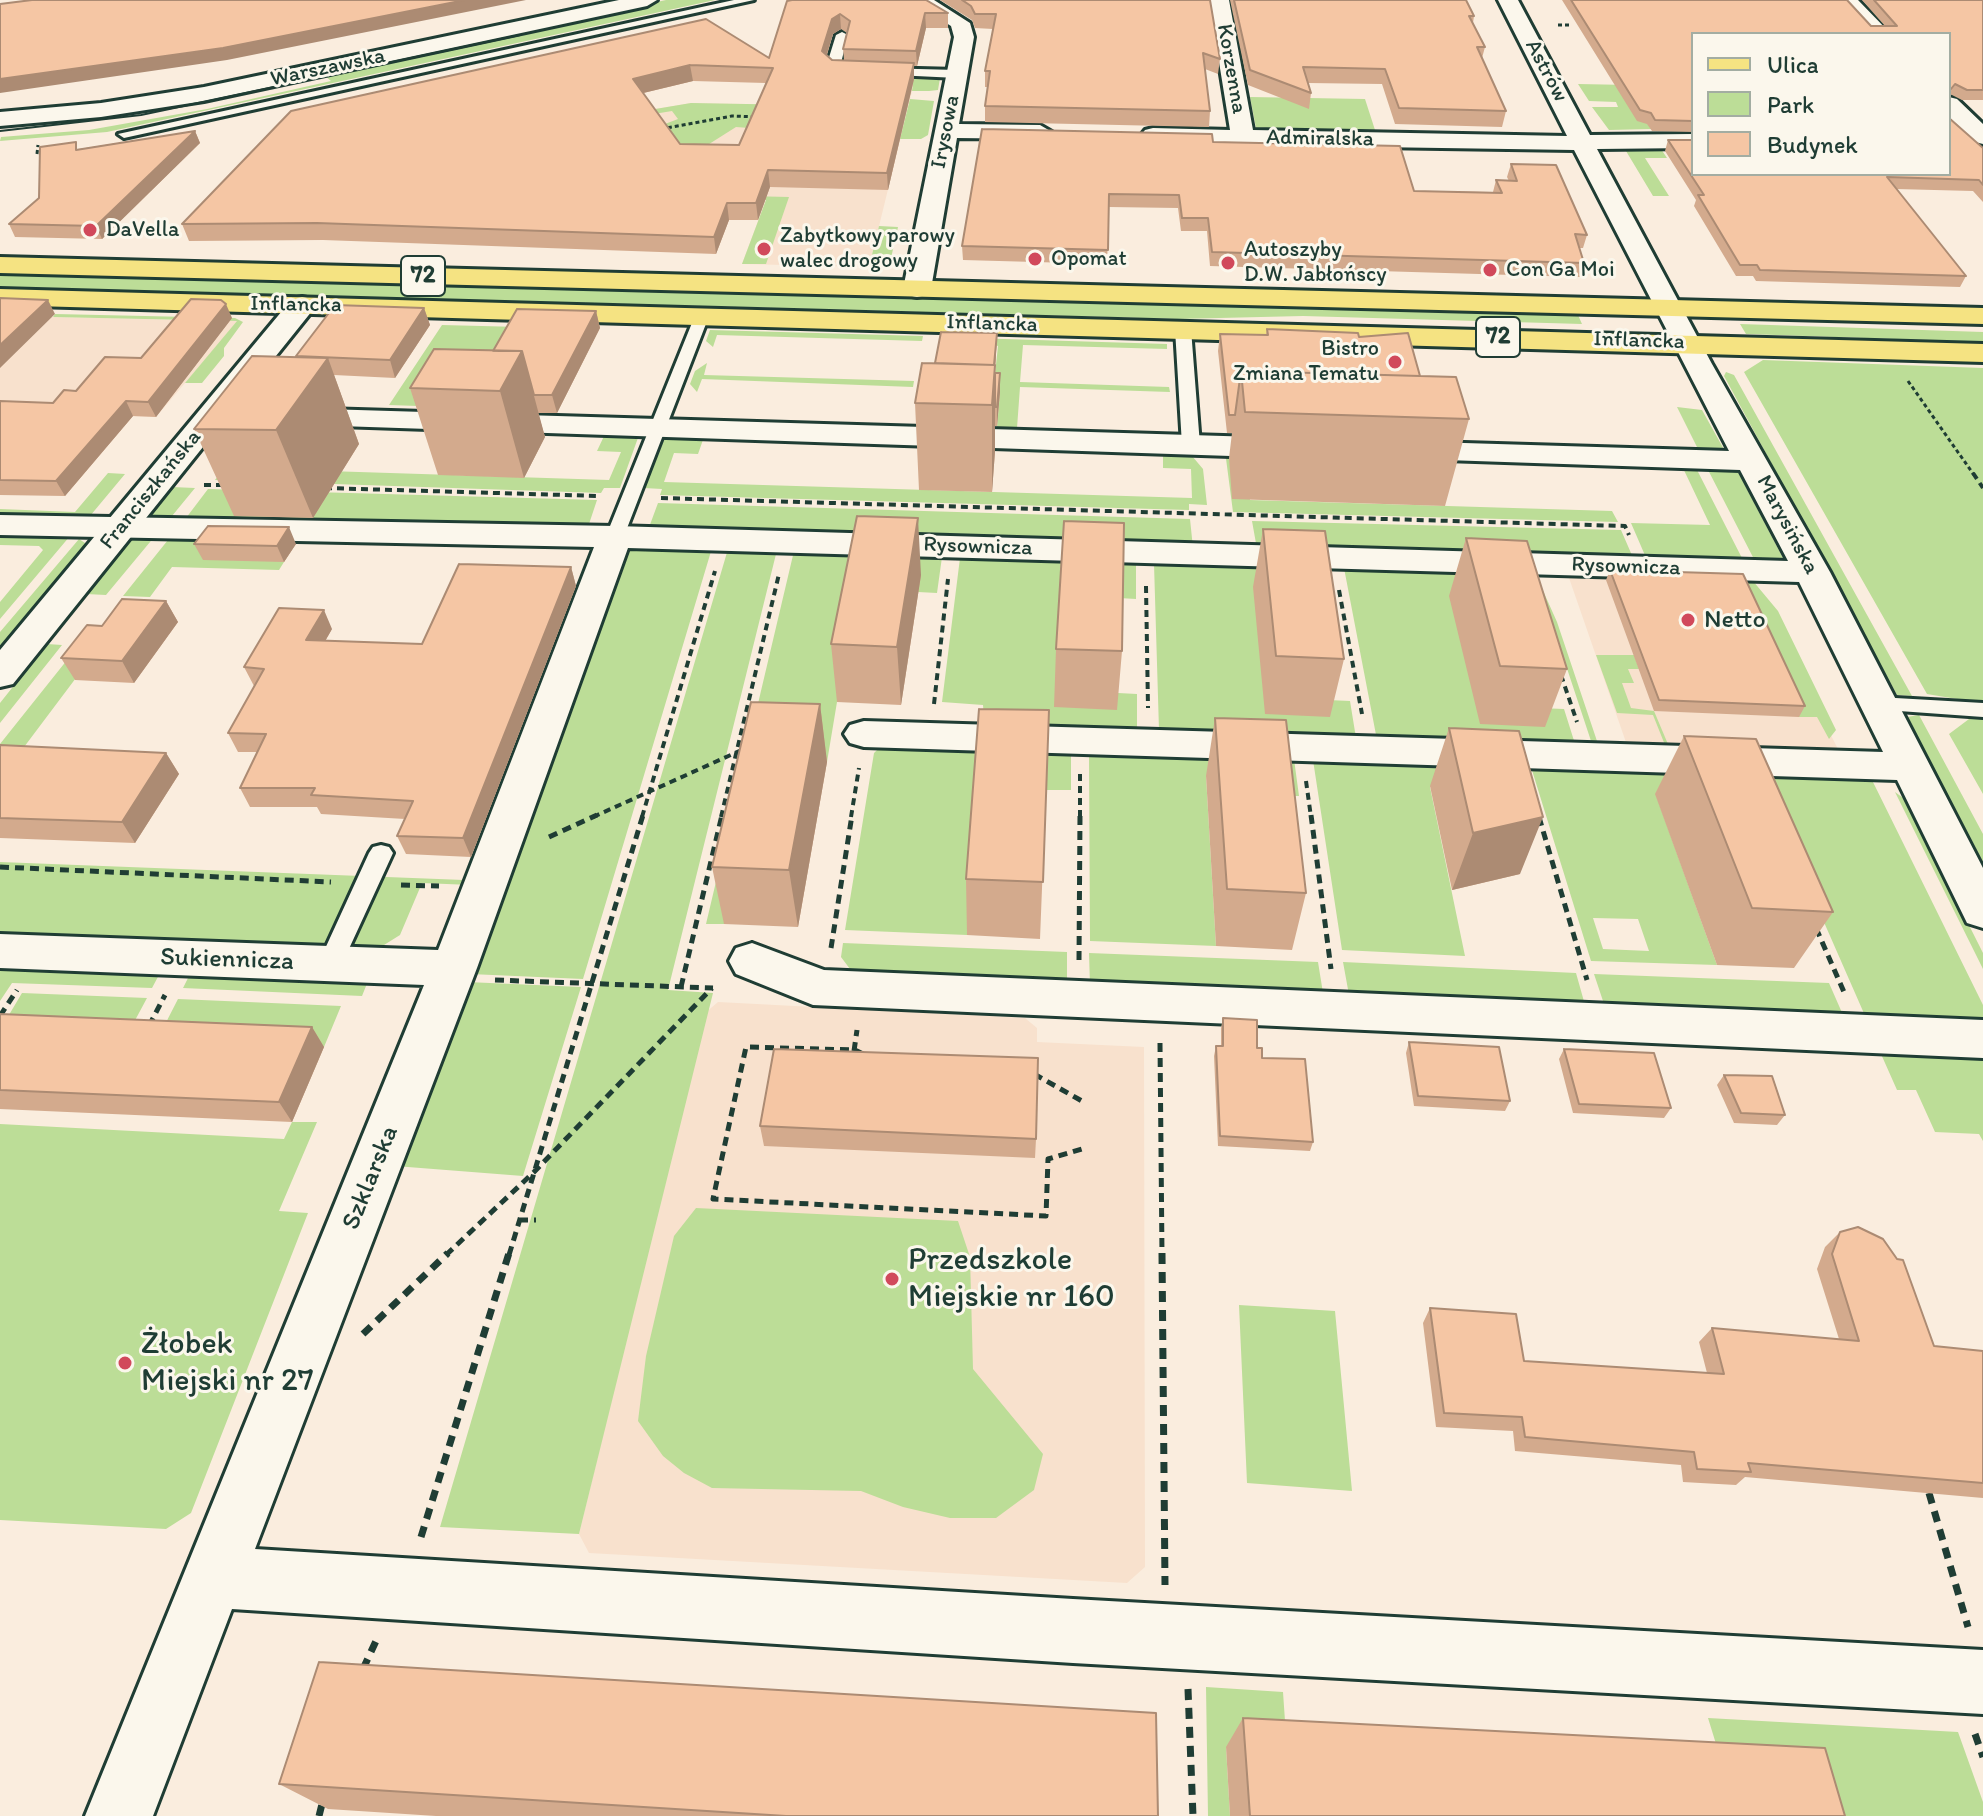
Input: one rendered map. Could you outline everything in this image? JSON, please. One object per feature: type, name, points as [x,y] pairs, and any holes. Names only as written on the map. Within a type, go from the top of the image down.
[{"type":"main road","name":"Inflancka","points":[[0,265],[1983,316]]},
{"type":"main road","name":"Inflancka","points":[[0,297],[1686,342],[1983,353]]},
{"type":"street","name":"Warszawska","points":[[1,119],[101,110],[204,94],[647,0]]},
{"type":"street","name":"Irysowa","points":[[917,289],[957,74],[962,26],[919,0]]},
{"type":"street","name":"Korzenna","points":[[1219,0],[1243,138]]},
{"type":"street","name":"Astrów","points":[[1508,0],[1584,141]]},
{"type":"street","points":[[1847,0],[1879,32]]},
{"type":"street","points":[[1951,106],[1983,137]]},
{"type":"street","points":[[947,131],[1061,133]]},
{"type":"street","name":"Admiralska","points":[[1133,135],[1691,141]]},
{"type":"street","name":"Marysińska","points":[[1584,141],[1686,342],[1812,572],[1983,911]]},
{"type":"street","points":[[1959,145],[1983,145]]},
{"type":"street","name":"Franciszkańska","points":[[0,675],[302,305]]},
{"type":"street","points":[[213,415],[1321,449]]},
{"type":"street","points":[[1368,450],[1752,461]]},
{"type":"street","name":"Rysownicza","points":[[0,525],[122,526],[622,517],[725,540],[1812,572]]},
{"type":"street","name":"Szklarska","points":[[119,1816],[452,973],[622,517]]},
{"type":"street","points":[[864,734],[1909,767]]},
{"type":"street","name":"Sukiennicza","points":[[0,951],[330,964],[452,973]]},
{"type":"street","points":[[752,961],[813,987],[824,988],[1160,1000],[1983,1039]]},
{"type":"street","points":[[214,1577],[393,1611],[1165,1636],[1976,1657]]},
{"type":"lane","points":[[124,134],[749,0]]},
{"type":"lane","points":[[842,35],[832,67],[837,70],[957,74]]},
{"type":"lane","points":[[622,517],[701,316]]},
{"type":"lane","points":[[1183,329],[1191,445]]},
{"type":"lane","points":[[1878,704],[1983,710]]},
{"type":"lane","points":[[330,964],[381,853]]},
{"type":"path","points":[[658,131],[665,126],[732,116],[760,117]]},
{"type":"path","points":[[37,154],[38,145]]},
{"type":"path","points":[[1900,370],[1983,488]]},
{"type":"path","points":[[204,485],[236,485]]},
{"type":"path","points":[[315,488],[622,517],[1625,526]]},
{"type":"path","points":[[362,1673],[393,1611],[519,1220],[725,540]]},
{"type":"path","points":[[681,987],[787,542]]},
{"type":"path","points":[[930,737],[952,547]]},
{"type":"path","points":[[1145,553],[1149,743]]},
{"type":"path","points":[[1333,558],[1369,750]]},
{"type":"path","points":[[1559,668],[1588,757]]},
{"type":"path","points":[[824,988],[864,734]]},
{"type":"path","points":[[1079,997],[1081,741]]},
{"type":"path","points":[[0,867],[368,884],[489,876],[650,788],[747,748]]},
{"type":"path","points":[[1302,748],[1336,1008]]},
{"type":"path","points":[[1520,755],[1599,1020]]},
{"type":"path","points":[[1812,919],[1862,1033]]},
{"type":"path","points":[[355,1341],[534,1172],[712,988],[752,961]]},
{"type":"path","points":[[452,973],[593,984],[712,988]]},
{"type":"path","points":[[1160,1000],[1165,1636],[1187,1676],[1193,1816]]},
{"type":"path","points":[[866,1055],[855,1050],[746,1047],[713,1199],[1046,1216],[1048,1159],[1082,1149]]},
{"type":"path","points":[[1028,1070],[1082,1101]]},
{"type":"path","points":[[519,1220],[536,1220]]},
{"type":"path","points":[[1929,1493],[1944,1557],[1976,1657]]},
{"type":"path","points":[[319,1816],[326,1787]]},
{"type":"shaded area","points":[[915,79],[869,267],[742,264],[766,200],[424,193],[539,128],[691,103],[801,105]]},
{"type":"shaded area","points":[[0,313],[238,321],[156,417],[0,413]]},
{"type":"shaded area","points":[[1568,575],[1753,581],[1844,761],[1629,751]]},
{"type":"shaded area","name":"Przedszkole Miejskie nr 160","points":[[718,1002],[1025,1018],[1037,1028],[1037,1042],[1144,1047],[1145,1567],[1127,1583],[589,1553],[579,1534],[705,1013]]},
{"type":"green space","points":[[666,0],[715,0],[107,132],[0,141],[1,137],[89,130],[207,109],[331,81],[324,75],[140,113],[15,128],[165,107]]},
{"type":"green space","points":[[822,78],[940,78],[938,90],[929,91],[912,91],[913,84],[829,82],[822,104],[857,105],[855,111],[764,109],[757,125],[860,125],[831,134],[736,127],[706,146],[679,146],[665,124],[678,119],[672,111],[443,149],[461,184],[583,186],[589,177],[604,189],[621,193],[789,197],[766,264],[742,264],[766,200],[424,193],[442,174],[430,147],[691,103],[801,105],[807,88],[819,88]]},
{"type":"green space","points":[[1578,84],[1629,85],[1691,128],[1609,130],[1592,107],[1618,107],[1616,102],[1589,101]]},
{"type":"green space","points":[[1250,97],[1365,99],[1375,130],[1256,128]]},
{"type":"green space","points":[[910,99],[934,101],[928,135],[921,139],[900,139]]},
{"type":"green space","points":[[1623,146],[1659,146],[1667,158],[1645,158],[1669,196],[1653,196]]},
{"type":"green space","points":[[879,226],[898,227],[889,267],[869,267]]},
{"type":"green space","points":[[0,274],[1578,315],[1582,324],[1303,316],[1177,319],[0,287]]},
{"type":"green space","points":[[55,314],[235,318],[243,322],[224,348],[224,356],[202,383],[185,383],[237,321],[53,317]]},
{"type":"green space","points":[[1740,324],[1983,332],[1983,342],[1746,334]]},
{"type":"green space","points":[[442,325],[521,327],[475,408],[389,405]]},
{"type":"green space","points":[[710,330],[923,336],[922,341],[717,335],[713,347],[706,341]]},
{"type":"green space","points":[[971,338],[1167,344],[1167,349],[1023,345],[1020,382],[1169,387],[1170,392],[1020,387],[1017,428],[997,427],[1000,392],[993,392],[998,346]]},
{"type":"green space","points":[[1763,360],[1983,368],[1983,794],[1949,734],[1969,719],[1957,699],[1927,694],[1744,372]]},
{"type":"green space","points":[[707,363],[704,375],[914,381],[913,387],[702,379],[697,392],[690,384],[695,371]]},
{"type":"green space","points":[[1726,372],[1734,375],[1912,696],[1897,695],[1724,376]]},
{"type":"green space","points":[[1677,407],[1702,410],[1726,453],[1701,455]]},
{"type":"green space","points":[[258,423],[265,469],[609,480],[621,452],[597,451],[605,434],[639,435],[620,488],[604,488],[601,493],[215,480]]},
{"type":"green space","points":[[663,436],[704,437],[698,454],[674,453],[664,482],[1192,498],[1191,469],[1163,468],[1163,449],[1187,450],[1203,469],[1207,505],[1189,504],[1189,510],[660,495],[662,489],[644,488]]},
{"type":"green space","points":[[1225,451],[1246,470],[1250,500],[1612,511],[1618,522],[1233,512]]},
{"type":"green space","points":[[1682,466],[1695,466],[1744,562],[1647,560],[1631,523],[1710,525]]},
{"type":"green space","points":[[1706,466],[1737,470],[1784,560],[1756,563]]},
{"type":"green space","points":[[108,473],[125,474],[85,522],[49,515],[38,521],[0,520],[0,509],[75,512]]},
{"type":"green space","points":[[172,487],[195,488],[172,516],[149,515]]},
{"type":"green space","points":[[208,489],[597,500],[588,527],[186,518]]},
{"type":"green space","points":[[658,503],[1190,519],[1193,548],[648,530]]},
{"type":"green space","points":[[1252,521],[1621,530],[1634,560],[1257,549]]},
{"type":"green space","points":[[137,530],[160,530],[106,595],[86,594]]},
{"type":"green space","points":[[176,530],[289,554],[279,570],[172,567],[150,597],[123,596]]},
{"type":"green space","points":[[0,532],[70,536],[0,619],[0,602],[43,550],[39,546],[0,545]]},
{"type":"green space","points":[[79,539],[85,543],[84,550],[0,650],[0,632]]},
{"type":"green space","points":[[628,545],[712,548],[583,979],[470,974]]},
{"type":"green space","points":[[728,549],[777,550],[668,990],[713,993],[579,1534],[440,1527]]},
{"type":"green space","points":[[794,551],[942,557],[937,593],[918,592],[837,702],[827,762],[761,760],[724,924],[706,924]]},
{"type":"green space","points":[[960,558],[1136,563],[1136,599],[1119,598],[1118,693],[1137,694],[1137,730],[985,729],[983,705],[942,702]]},
{"type":"green space","points":[[1154,564],[1328,568],[1328,700],[1350,701],[1356,738],[1159,730]]},
{"type":"green space","points":[[1344,568],[1521,574],[1539,708],[1564,709],[1576,747],[1377,740]]},
{"type":"green space","points":[[1536,575],[1557,622],[1599,747],[1593,747]]},
{"type":"green space","points":[[1753,581],[1778,611],[1836,730],[1829,739],[1817,717],[1799,717],[1784,683],[1794,683],[1738,585]]},
{"type":"green space","points":[[47,644],[62,645],[0,723],[0,703]]},
{"type":"green space","points":[[79,645],[100,646],[0,779],[0,744]]},
{"type":"green space","points":[[1596,655],[1634,655],[1639,669],[1628,669],[1634,683],[1622,683],[1631,708],[1654,711],[1670,749],[1628,748],[1632,744],[1665,745],[1653,715],[1617,713]]},
{"type":"green space","points":[[1919,715],[1983,834],[1983,862],[1907,717]]},
{"type":"green space","points":[[879,748],[1071,753],[1071,790],[1046,790],[1046,769],[980,767],[967,935],[845,930],[874,753]]},
{"type":"green space","points":[[1089,753],[1294,759],[1299,796],[1276,796],[1206,776],[1216,946],[1090,941]]},
{"type":"green space","points":[[1313,760],[1516,766],[1430,787],[1465,956],[1342,950]]},
{"type":"green space","points":[[1531,767],[1739,773],[1656,795],[1717,965],[1591,961]],"holes":[[[1593,918],[1638,919],[1649,951],[1603,949]]]},
{"type":"green space","points":[[1759,774],[1871,778],[1983,1005],[1983,1024],[1866,1018]]},
{"type":"green space","points":[[1895,792],[1906,800],[1983,953],[1983,969]]},
{"type":"green space","points":[[493,808],[471,885],[422,883],[400,935],[376,950],[0,940],[0,862],[464,880]]},
{"type":"green space","points":[[843,943],[1067,952],[1067,984],[862,975],[850,969],[841,957]]},
{"type":"green space","points":[[1089,953],[1318,962],[1323,993],[1090,985]]},
{"type":"green space","points":[[1343,962],[1576,973],[1585,1005],[1349,995]]},
{"type":"green space","points":[[0,967],[160,973],[152,988],[12,983],[0,1001]]},
{"type":"green space","points":[[190,974],[368,981],[362,996],[183,988]]},
{"type":"green space","points":[[1594,974],[1829,983],[1843,1015],[1605,1007]]},
{"type":"green space","points":[[467,982],[581,987],[523,1176],[395,1166]]},
{"type":"green space","points":[[22,993],[147,998],[125,1039],[0,1030]]},
{"type":"green space","points":[[178,999],[341,1006],[324,1047],[157,1040]]},
{"type":"green space","points":[[1877,1045],[1983,1049],[1983,1141],[1979,1134],[1935,1132],[1916,1090],[1897,1090]]},
{"type":"green space","name":"Żłobek Miejski nr 27","points":[[292,1122],[317,1122],[279,1211],[308,1213],[191,1513],[166,1529],[0,1520],[0,1124],[284,1139]]},
{"type":"green space","points":[[696,1208],[958,1221],[970,1257],[973,1369],[1043,1454],[1034,1490],[996,1518],[950,1518],[903,1507],[861,1491],[712,1488],[684,1473],[663,1456],[638,1421],[646,1356],[674,1236]]},
{"type":"green space","points":[[1239,1305],[1335,1311],[1352,1491],[1247,1483]]},
{"type":"green space","points":[[1206,1687],[1283,1692],[1287,1750],[1226,1747],[1230,1816],[1208,1816]]},
{"type":"green space","points":[[1708,1718],[1958,1732],[1983,1802],[1983,1816],[1780,1816],[1725,1773]]},
{"type":"building","points":[[32,0],[465,0],[223,48],[0,79],[0,4]]},
{"type":"building","points":[[926,0],[948,13],[925,13],[916,51],[843,49],[850,21],[840,14],[832,19],[822,51],[832,60],[914,63],[887,173],[768,170],[756,203],[727,203],[714,237],[317,223],[182,224],[291,111],[706,19],[769,58],[787,1]],"holes":[[[690,65],[773,68],[739,145],[680,144],[633,79]]]},
{"type":"building","points":[[962,0],[1210,0],[1220,59],[1203,53],[1210,111],[985,106],[990,71],[985,71],[996,14],[975,14],[971,6]]},
{"type":"building","points":[[1234,0],[1466,0],[1474,16],[1469,16],[1485,47],[1477,47],[1506,111],[1399,108],[1385,69],[1303,67],[1311,93],[1250,70]]},
{"type":"building","points":[[1571,0],[1847,0],[1871,26],[1897,26],[1874,0],[1983,0],[1983,90],[1967,90],[1955,84],[1951,89],[1951,32],[1691,32],[1691,121],[1655,120],[1651,113],[1640,110]]},
{"type":"building","points":[[1951,120],[1983,148],[1983,185],[1979,180],[1887,177],[1966,276],[1760,270],[1757,265],[1740,265],[1698,195],[1704,195],[1692,176],[1951,176]]},
{"type":"building","points":[[982,129],[1212,134],[1213,142],[1400,146],[1414,191],[1502,193],[1496,180],[1517,181],[1511,164],[1556,165],[1587,235],[1575,234],[1584,263],[1212,252],[1208,218],[1182,218],[1179,195],[1109,194],[1108,250],[962,246]]},
{"type":"building","points":[[195,131],[96,226],[9,224],[39,198],[40,147],[76,142],[76,150]]},
{"type":"building","points":[[1668,140],[1691,140],[1691,175]]},
{"type":"building","points":[[0,298],[48,300],[0,345]]},
{"type":"building","points":[[191,299],[221,300],[226,304],[148,402],[126,401],[56,481],[0,480],[0,401],[53,403],[64,390],[76,391],[105,357],[141,358]]},
{"type":"building","points":[[335,305],[424,308],[390,360],[296,356]]},
{"type":"building","points":[[517,309],[596,311],[552,395],[534,395],[522,351],[493,351]]},
{"type":"building","points":[[1267,329],[1358,333],[1359,337],[1408,333],[1420,376],[1241,371],[1235,415],[1229,415],[1220,334],[1268,335]]},
{"type":"building","points":[[941,332],[997,333],[994,365],[935,363]]},
{"type":"building","points":[[434,349],[522,351],[500,391],[410,388]]},
{"type":"building","points":[[252,356],[328,358],[276,430],[194,429]]},
{"type":"building","points":[[922,363],[995,365],[992,405],[915,403]]},
{"type":"building","points":[[1241,371],[1456,377],[1469,419],[1245,412]]},
{"type":"building","points":[[995,373],[1000,373],[997,407],[995,407]]},
{"type":"building","points":[[857,516],[918,518],[897,647],[831,644]]},
{"type":"building","points":[[1064,521],[1124,523],[1122,651],[1056,649]]},
{"type":"building","points":[[208,526],[289,527],[277,546],[194,544]]},
{"type":"building","points":[[1263,529],[1325,531],[1344,659],[1276,656]]},
{"type":"building","points":[[1466,538],[1527,541],[1567,669],[1500,666]]},
{"type":"building","points":[[459,564],[571,567],[463,838],[397,836],[413,801],[311,795],[315,788],[240,788],[266,734],[228,733],[264,669],[244,667],[279,608],[324,610],[306,640],[422,644]]},
{"type":"building","name":"Netto","points":[[1610,570],[1743,574],[1805,706],[1659,700]]},
{"type":"building","points":[[122,599],[166,601],[122,661],[61,658],[87,625],[102,626]]},
{"type":"building","points":[[751,702],[820,704],[789,870],[712,867]]},
{"type":"building","points":[[979,709],[1049,710],[1043,882],[966,879]]},
{"type":"building","points":[[1215,718],[1286,720],[1306,893],[1227,889]]},
{"type":"building","points":[[1449,728],[1519,731],[1543,817],[1473,833]]},
{"type":"building","points":[[1684,736],[1756,739],[1833,912],[1752,908]]},
{"type":"building","points":[[0,745],[166,753],[122,822],[0,818]]},
{"type":"building","points":[[0,1014],[312,1027],[279,1102],[0,1090]]},
{"type":"building","points":[[1223,1018],[1257,1020],[1257,1048],[1262,1048],[1262,1058],[1305,1059],[1313,1142],[1220,1136],[1216,1046],[1223,1046]]},
{"type":"building","points":[[1409,1042],[1499,1047],[1510,1101],[1418,1096]]},
{"type":"building","points":[[774,1049],[1038,1058],[1036,1139],[760,1126]]},
{"type":"building","points":[[1564,1049],[1654,1053],[1671,1108],[1579,1104]]},
{"type":"building","points":[[1724,1075],[1772,1076],[1785,1115],[1741,1113]]},
{"type":"building","points":[[1858,1227],[1883,1239],[1897,1259],[1903,1260],[1934,1346],[1983,1351],[1983,1483],[1748,1463],[1751,1472],[1697,1469],[1694,1452],[1525,1437],[1522,1417],[1444,1413],[1430,1308],[1516,1314],[1524,1361],[1724,1374],[1712,1328],[1859,1341],[1832,1254],[1840,1232]]},
{"type":"building","points":[[319,1662],[1156,1713],[1158,1816],[786,1816],[279,1784]]},
{"type":"building","points":[[1243,1718],[1825,1748],[1845,1816],[1250,1816]]},
{"type":"tram line","points":[[0,131],[141,115],[520,35]]},
{"type":"place","name":"DaVella","points":[[90,230]]},
{"type":"place","name":"Zabytkowy parowy walec drogowy","points":[[764,249]]},
{"type":"place","name":"Opomat","points":[[1035,259]]},
{"type":"place","name":"Autoszyby D.W. Jabłońscy","points":[[1228,263]]},
{"type":"place","name":"Con Ga Moi","points":[[1490,270]]},
{"type":"place","name":"Bistro Zmiana Tematu","points":[[1395,362]]},
{"type":"place","name":"Netto","points":[[1688,620]]},
{"type":"place","name":"Przedszkole Miejskie nr 160","points":[[892,1279]]},
{"type":"place","name":"Żłobek Miejski nr 27","points":[[125,1363]]}]
